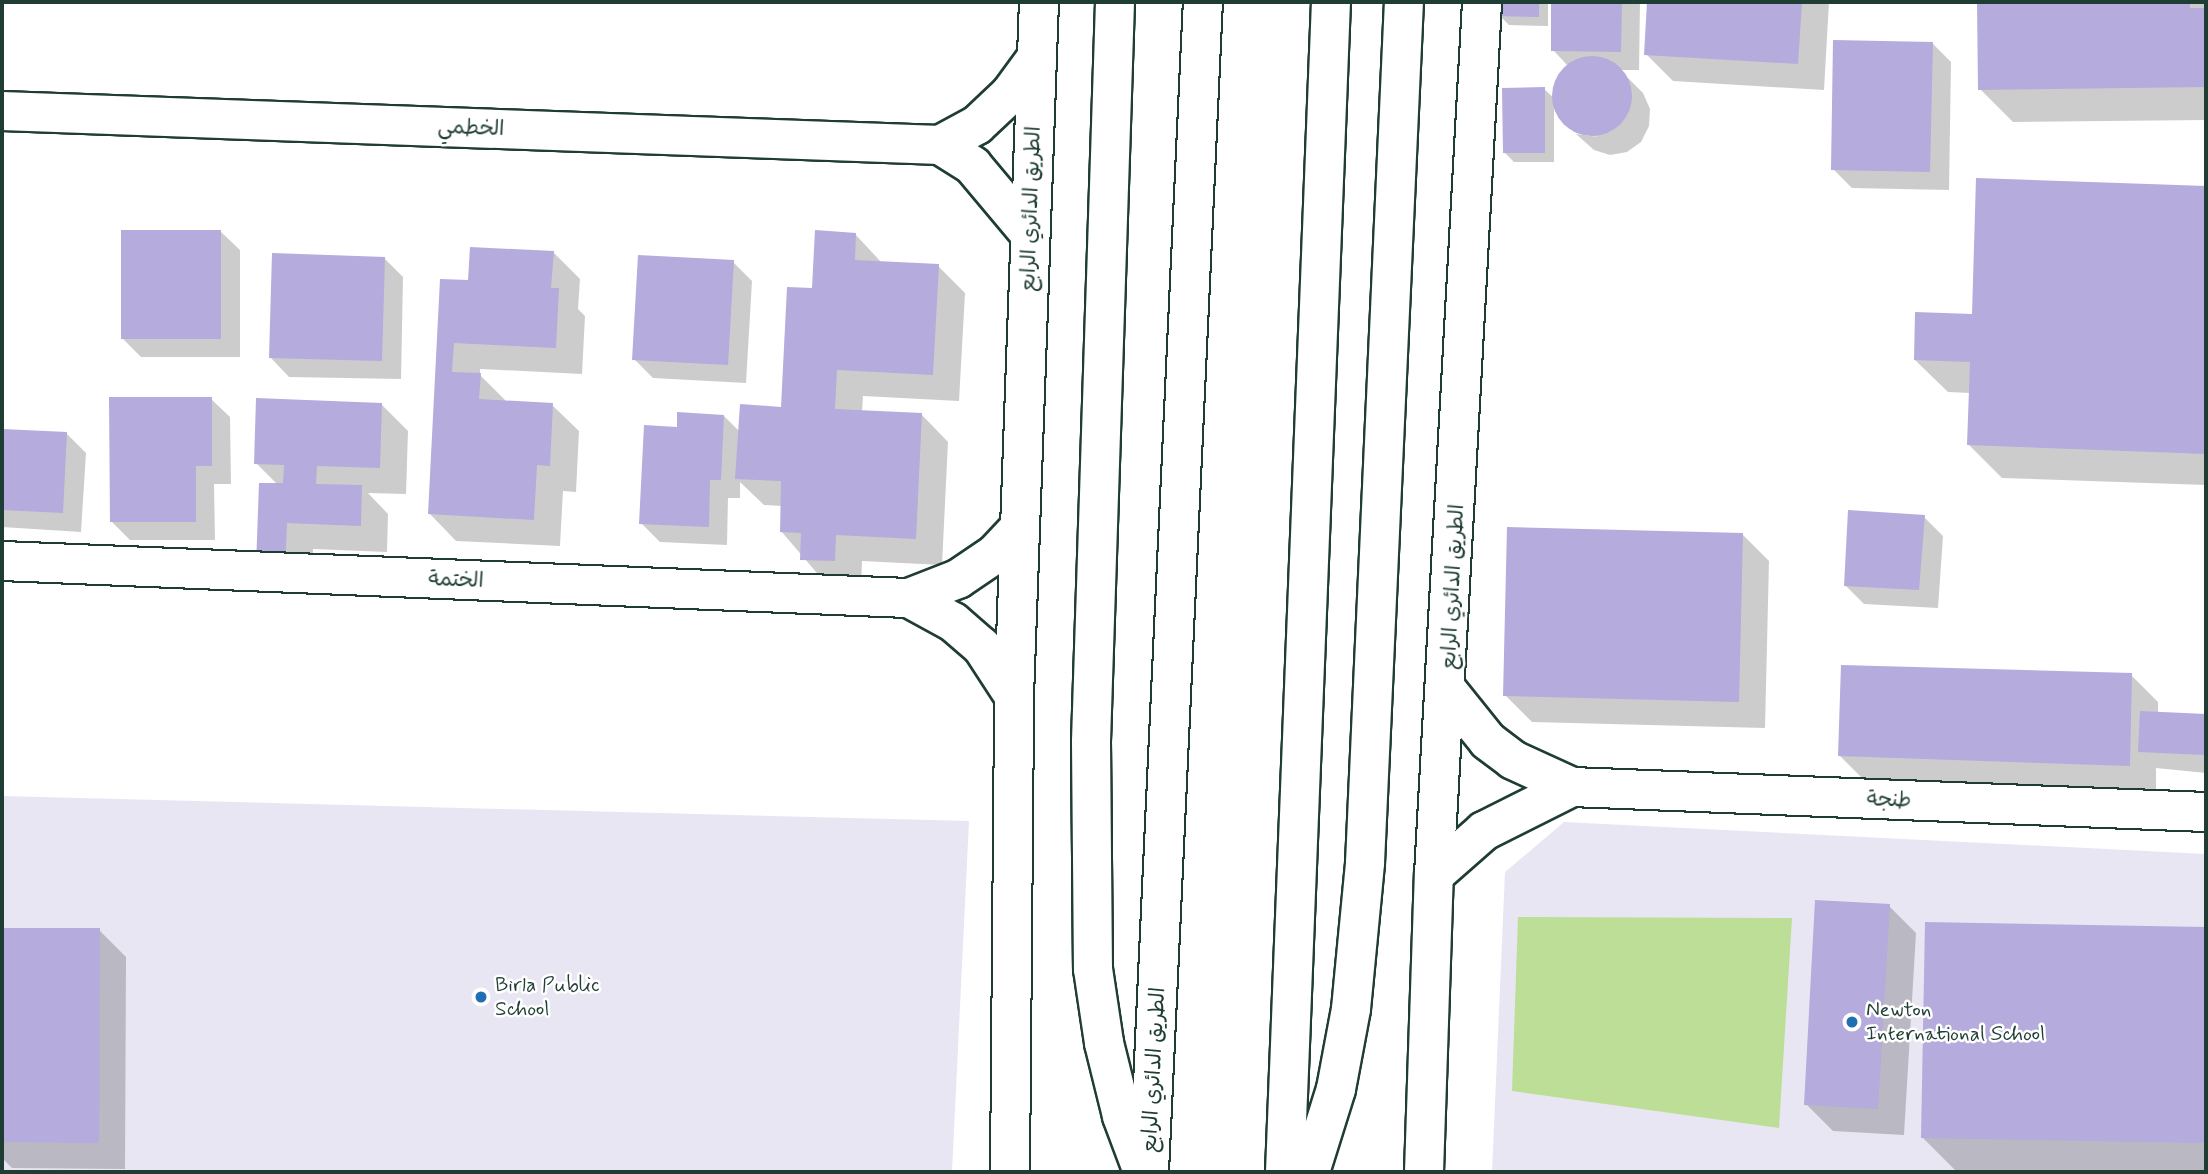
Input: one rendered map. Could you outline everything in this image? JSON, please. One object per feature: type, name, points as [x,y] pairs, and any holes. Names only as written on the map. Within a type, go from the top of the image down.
[{"type":"street","name":"الطريق الدائري الرابع","points":[[1010,1172],[1014,696],[1039,2]]},
{"type":"street","points":[[1115,2],[1091,742],[1093,969],[1104,1043],[1122,1116],[1143,1172]]},
{"type":"street","name":"الطريق الدائري الرابع","points":[[1149,1172],[1203,2]]},
{"type":"street","points":[[1284,1172],[1331,2]]},
{"type":"street","points":[[1310,1172],[1336,1088],[1351,1009],[1363,888],[1404,2]]},
{"type":"street","name":"الطريق الدائري الرابع","points":[[1423,1172],[1434,875],[1447,691],[1482,2]]},
{"type":"street","points":[[1030,234],[973,166],[940,145],[977,125],[1010,94],[1037,57]]},
{"type":"street","name":"الخطمي","points":[[2,111],[940,145]]},
{"type":"street","name":"الختمة","points":[[2,561],[909,598],[958,579],[995,554],[1019,528]]},
{"type":"street","name":"الختمة","points":[[909,598],[953,622],[982,647],[1014,696]]},
{"type":"street","name":"طنجة","points":[[1447,691],[1488,741],[1513,760],[1572,787],[2206,812]]},
{"type":"street","name":"طنجة","points":[[1434,875],[1484,831],[1572,787]]},
{"type":"shaded area","name":"Birla Public School","points":[[2,796],[969,821],[952,1172],[2,1172]]},
{"type":"shaded area","name":"Newton International School","points":[[1564,822],[2206,854],[2206,1172],[1492,1172],[1505,872]]},
{"type":"green space","points":[[1518,917],[1792,918],[1779,1128],[1512,1091]]},
{"type":"building","points":[[1498,2],[1539,2],[1539,17],[1497,16]]},
{"type":"building","points":[[1551,2],[1622,2],[1621,52],[1551,51]]},
{"type":"building","points":[[1647,2],[1802,2],[1798,64],[1644,55]]},
{"type":"building","points":[[1977,2],[2190,2],[2190,8],[2206,8],[2206,87],[1978,90]]},
{"type":"building","points":[[1833,40],[1933,42],[1930,172],[1831,170]]},
{"type":"building","points":[[1592,56],[1607,59],[1620,68],[1629,81],[1632,96],[1629,111],[1620,124],[1607,133],[1592,136],[1577,133],[1564,124],[1555,111],[1552,96],[1555,81],[1564,68],[1577,59]]},
{"type":"building","points":[[1545,87],[1545,153],[1503,153],[1502,88]]},
{"type":"building","points":[[1976,178],[2206,186],[2206,454],[1967,445],[1970,362],[1914,360],[1915,312],[1972,314]]},
{"type":"building","points":[[121,230],[221,230],[221,339],[121,339]]},
{"type":"building","points":[[815,230],[856,233],[855,260],[939,264],[933,375],[837,370],[835,409],[922,413],[916,539],[836,535],[835,561],[800,560],[801,533],[780,532],[781,481],[735,479],[740,404],[781,407],[787,287],[812,288]]},
{"type":"building","points":[[470,247],[554,251],[551,288],[559,288],[556,348],[454,343],[452,372],[481,373],[479,399],[553,403],[550,466],[537,465],[534,520],[428,514],[440,279],[468,280]]},
{"type":"building","points":[[272,253],[385,257],[382,361],[269,358]]},
{"type":"building","points":[[638,255],[734,260],[728,365],[632,360]]},
{"type":"building","points":[[109,397],[212,397],[212,466],[196,466],[196,522],[110,522]]},
{"type":"building","points":[[256,398],[382,403],[380,468],[317,466],[316,484],[362,485],[361,526],[287,523],[285,568],[256,566],[259,483],[283,483],[284,465],[254,464]]},
{"type":"building","points":[[677,412],[724,415],[721,480],[710,480],[709,527],[639,524],[644,425],[677,427]]},
{"type":"building","points":[[2,429],[67,432],[63,513],[2,510]]},
{"type":"building","points":[[1848,510],[1925,515],[1919,590],[1844,586]]},
{"type":"building","points":[[1507,527],[1743,533],[1739,702],[1503,696]]},
{"type":"building","points":[[1841,665],[2132,673],[2130,766],[1838,756]]},
{"type":"building","points":[[2140,711],[2206,714],[2206,755],[2138,752]]},
{"type":"building","points":[[1815,900],[1890,904],[1878,1109],[1804,1105]]},
{"type":"building","points":[[1925,922],[2206,927],[2206,1143],[1921,1138]]},
{"type":"building","points":[[2,928],[100,928],[99,1143],[2,1142]]},
{"type":"place","name":"Birla Public School","points":[[481,997]]},
{"type":"place","name":"Newton International School","points":[[1852,1022]]}]
